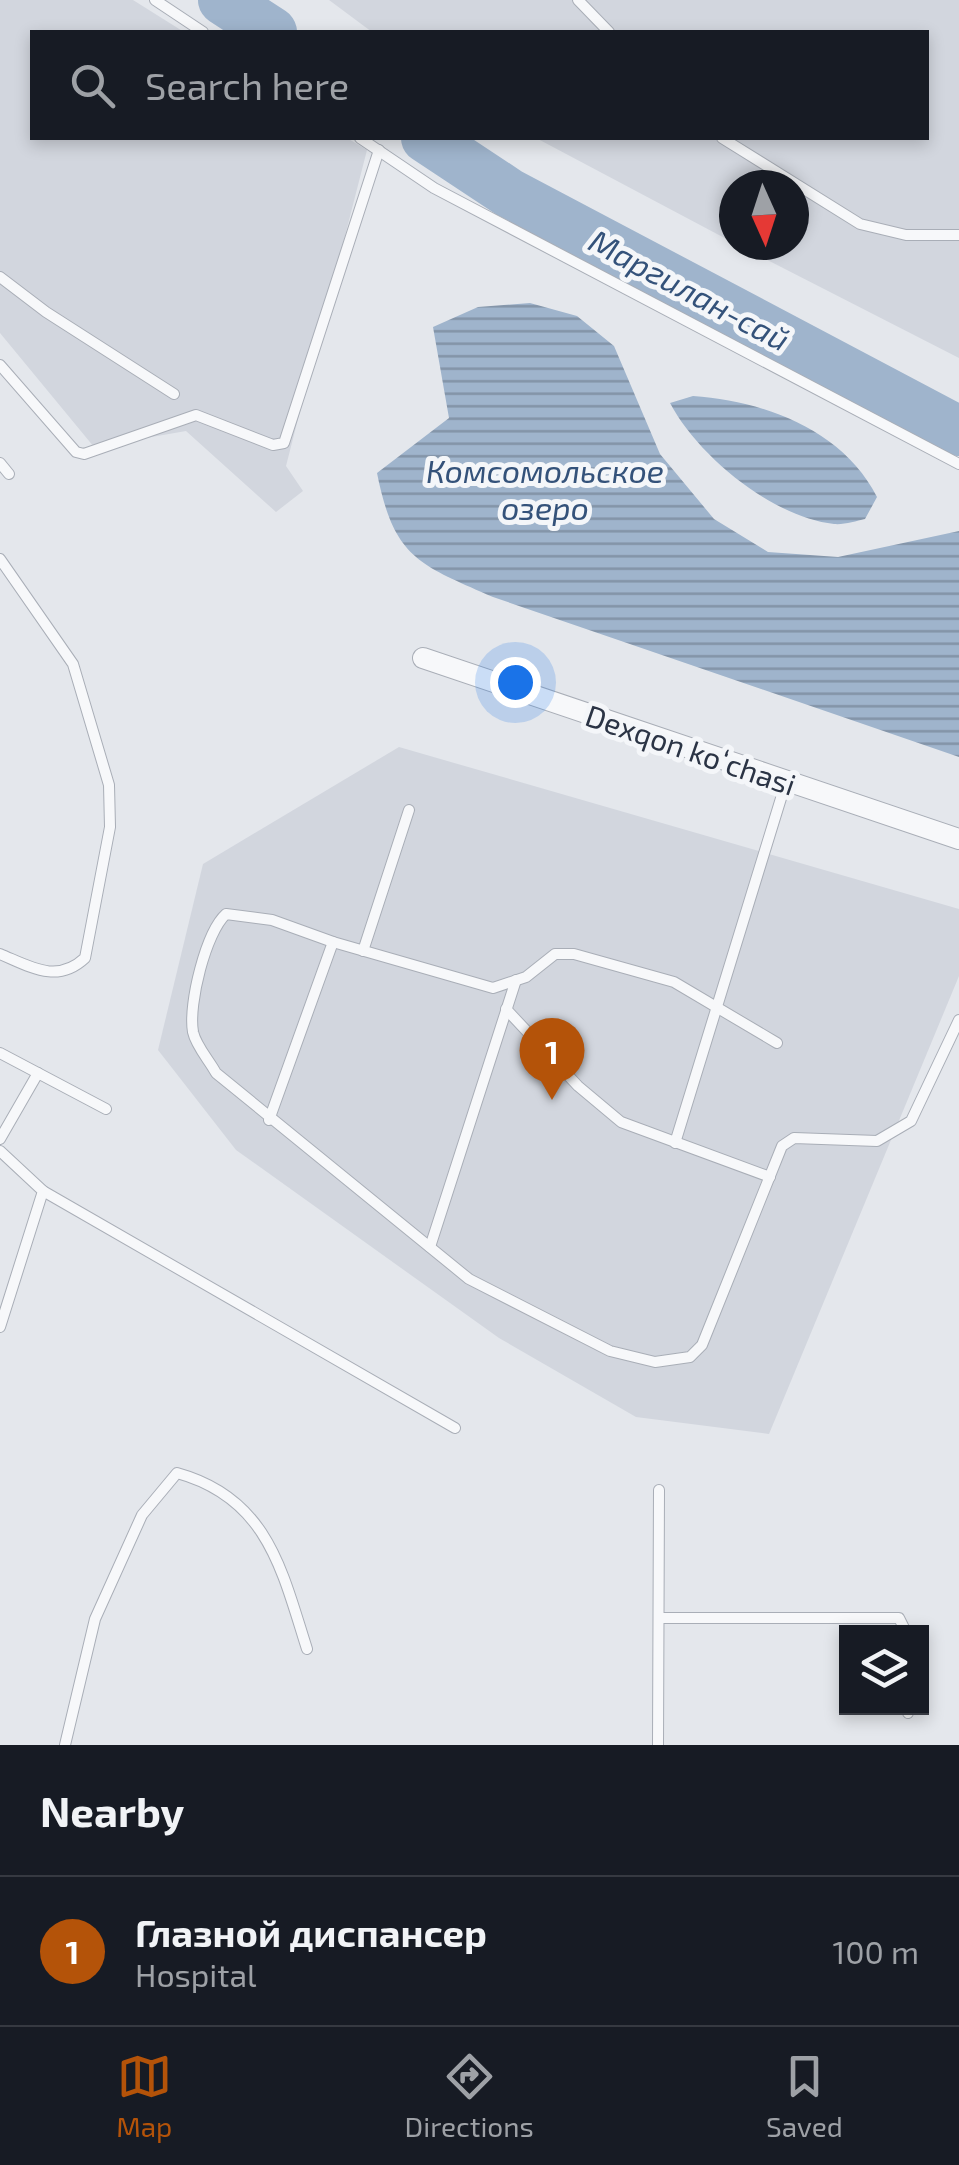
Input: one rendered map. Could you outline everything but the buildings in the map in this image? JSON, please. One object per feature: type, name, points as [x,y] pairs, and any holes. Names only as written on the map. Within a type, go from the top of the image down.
[{"type":"street","name":"Dexqon koʻchasi","points":[[423,658],[959,839]]},
{"type":"lane","points":[[155,0],[200,30]]},
{"type":"lane","points":[[578,0],[607,30]]},
{"type":"lane","points":[[363,140],[434,188],[959,464]]},
{"type":"lane","points":[[725,140],[860,224],[906,234],[959,235]]},
{"type":"lane","points":[[0,365],[76,452],[84,454],[196,415],[274,445],[284,444],[378,150]]},
{"type":"lane","points":[[0,277],[46,312],[174,394]]},
{"type":"lane","points":[[0,463],[9,474]]},
{"type":"lane","points":[[0,559],[72,664],[109,784],[110,827],[85,958],[72,970],[60,974],[40,971],[0,954]]},
{"type":"lane","points":[[675,1143],[720,1007],[786,782]]},
{"type":"lane","points":[[363,951],[409,810]]},
{"type":"lane","points":[[777,1043],[674,982],[574,954],[555,954],[516,980],[493,988],[332,942],[272,920],[226,914],[213,925],[192,1011],[194,1036],[216,1073],[469,1279],[610,1351],[656,1362],[690,1357],[702,1345],[782,1146],[794,1138],[876,1140],[911,1121],[959,1020]]},
{"type":"lane","points":[[269,1120],[332,942]]},
{"type":"lane","points":[[430,1247],[516,980]]},
{"type":"lane","points":[[506,1009],[578,1086],[621,1122],[770,1177]]},
{"type":"lane","points":[[0,1053],[106,1108]]},
{"type":"lane","points":[[0,1138],[38,1073]]},
{"type":"lane","points":[[0,1151],[43,1192],[455,1428]]},
{"type":"lane","points":[[0,1327],[43,1192]]},
{"type":"lane","points":[[65,1745],[96,1619],[142,1515],[176,1473],[194,1478],[255,1519],[275,1550],[307,1650]]},
{"type":"lane","points":[[658,1745],[660,1490]]},
{"type":"lane","points":[[659,1618],[899,1618],[902,1625]]},
{"type":"shaded area","points":[[0,0],[133,0],[181,30],[30,30],[30,140],[350,140],[367,150],[286,466],[303,491],[276,512],[186,431],[94,447],[0,333]]},
{"type":"shaded area","points":[[329,0],[959,0],[959,358],[767,260],[809,260],[809,170],[719,170],[719,235],[540,140],[929,140],[929,30],[369,30]]},
{"type":"shaded area","points":[[399,747],[959,909],[959,976],[769,1434],[636,1417],[499,1338],[236,1150],[158,1050],[203,864]]},
{"type":"water","name":"Комсомольское озеро","points":[[530,303],[577,316],[614,346],[660,454],[714,519],[768,552],[838,557],[959,531],[959,757],[493,597],[446,576],[413,554],[392,524],[377,473],[449,418],[433,327],[478,307]]},
{"type":"water","points":[[693,396],[774,412],[823,437],[862,474],[877,497],[865,519],[838,524],[810,519],[786,510],[739,481],[699,443],[670,403]]},
{"type":"waterway","name":"Маргилан-сай","points":[[223,0],[269,30]]},
{"type":"waterway","name":"Маргилан-сай","points":[[429,140],[509,193],[959,431]]},
{"type":"place","name":"Глазной диспансер","points":[[552,1100]]}]
